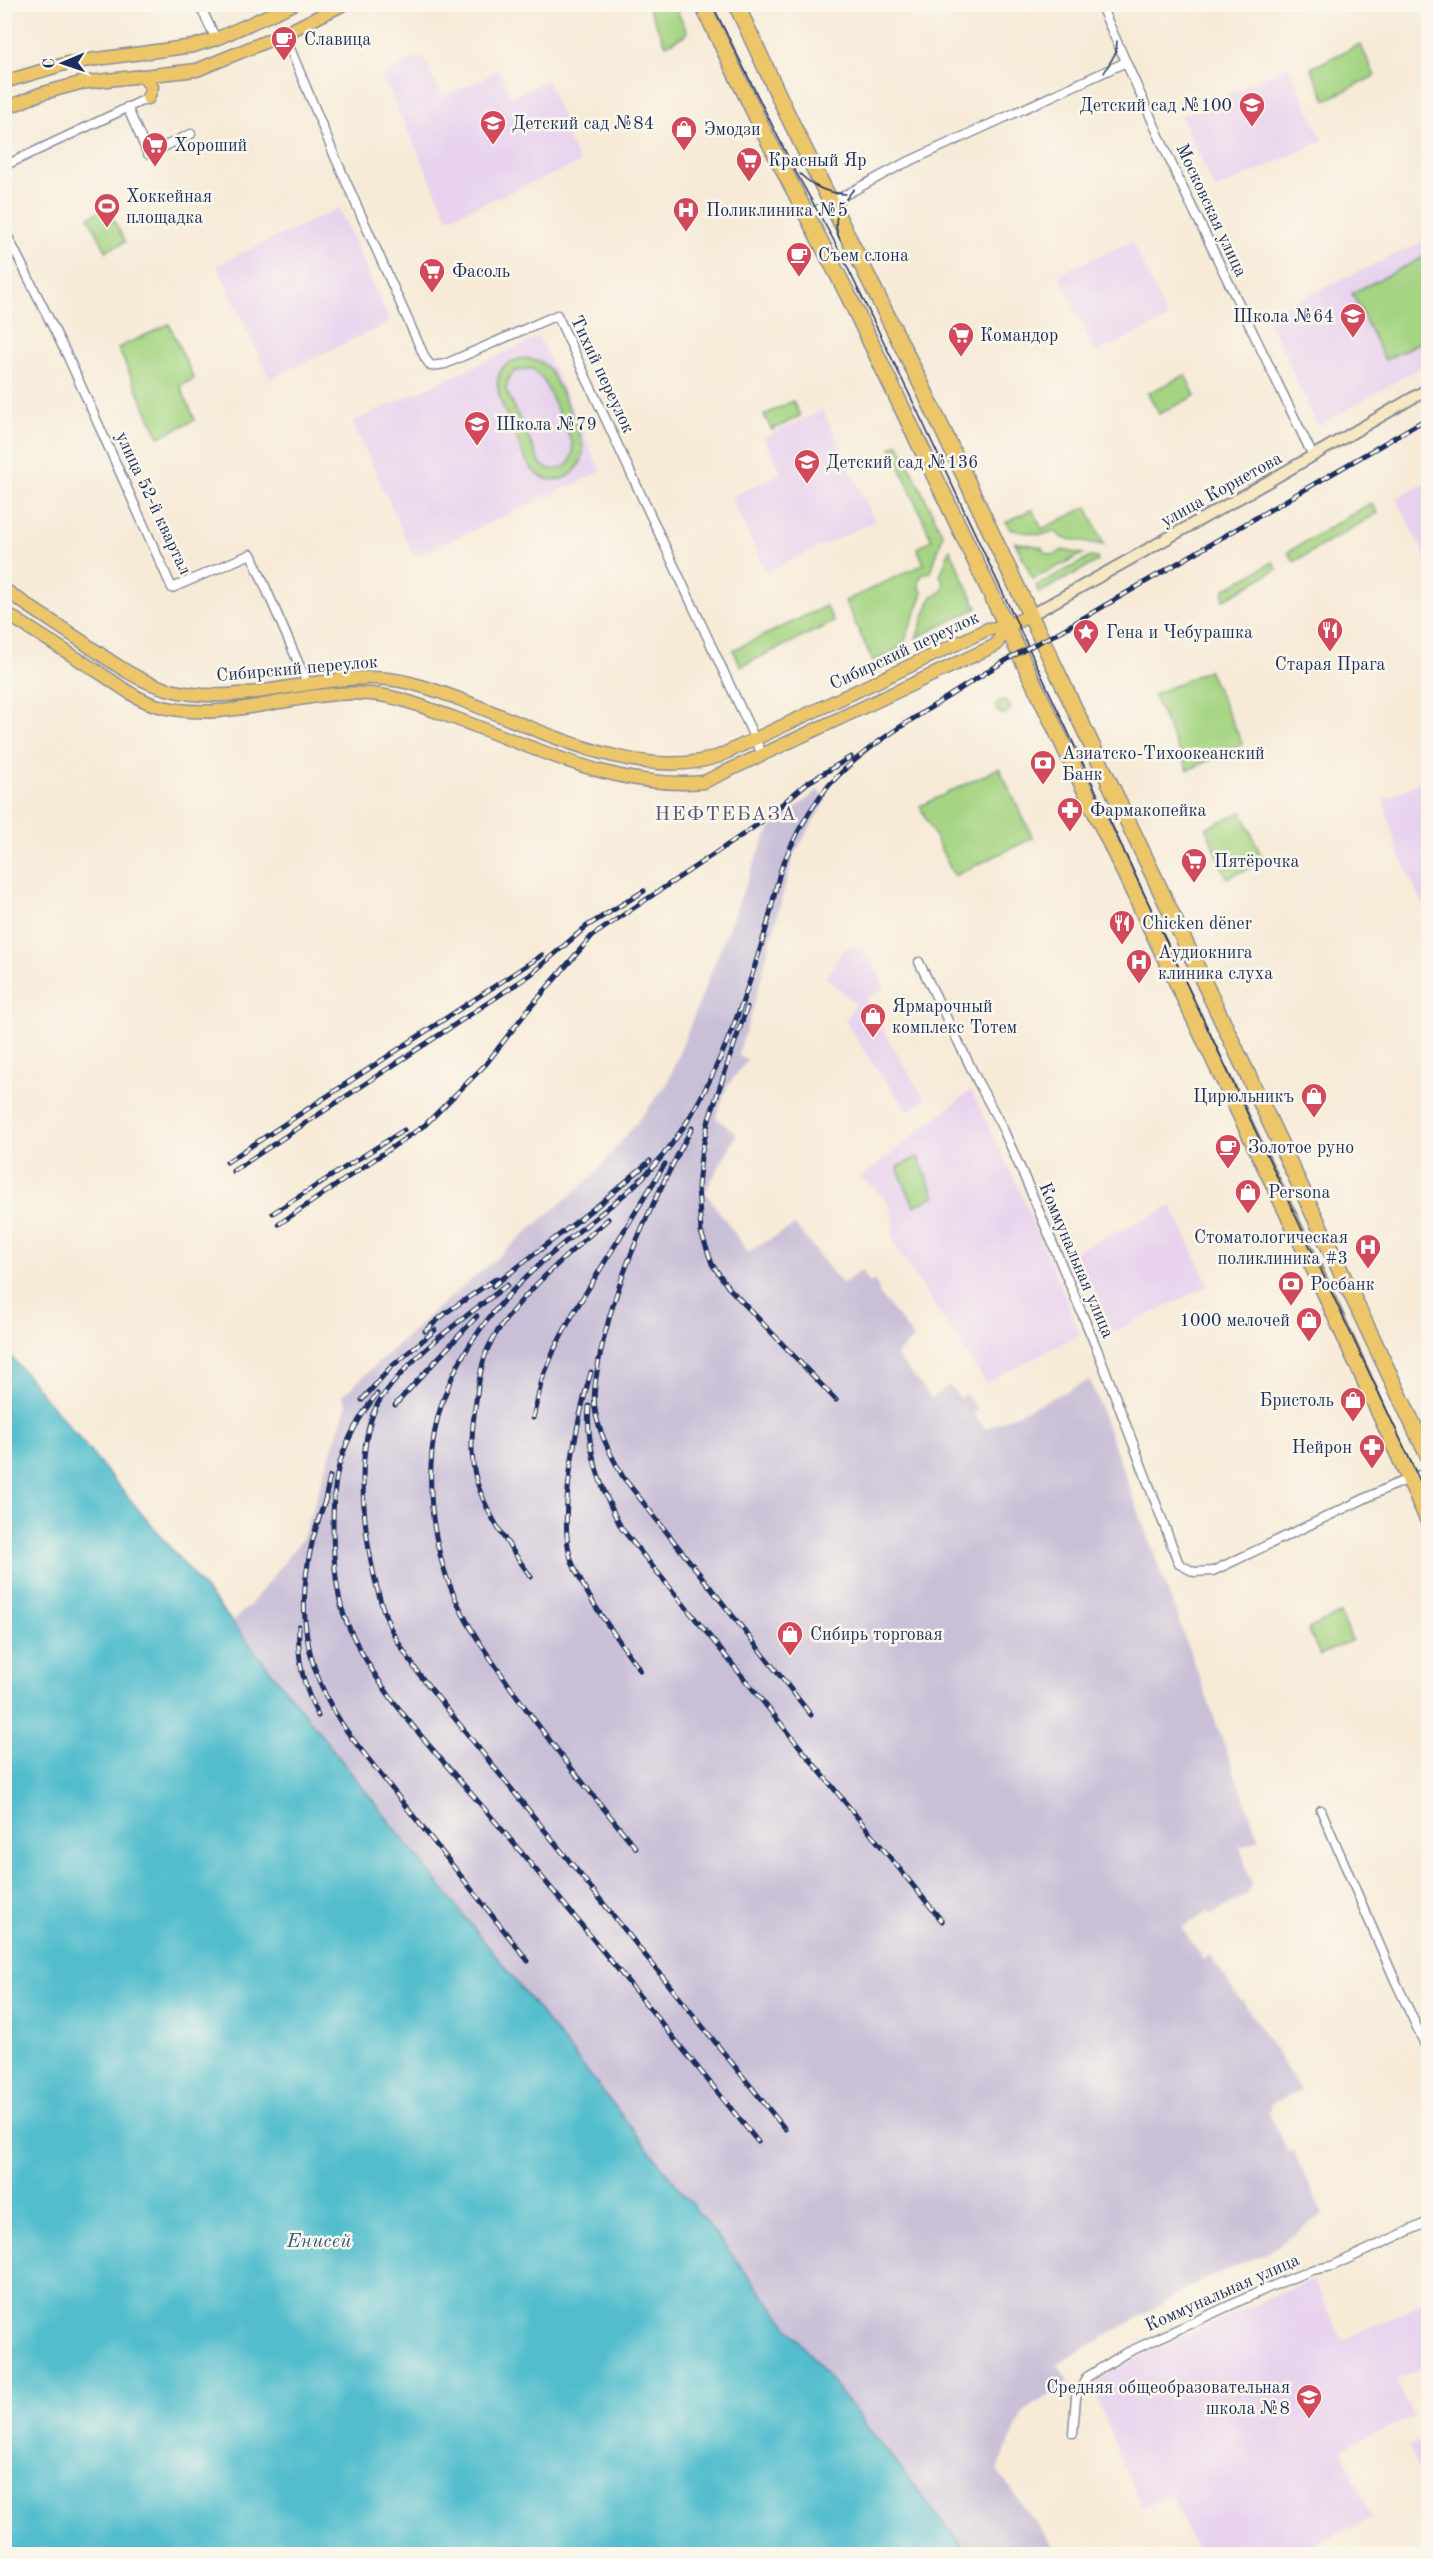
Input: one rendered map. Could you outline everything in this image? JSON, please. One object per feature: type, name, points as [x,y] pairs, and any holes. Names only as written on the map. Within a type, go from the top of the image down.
[{"type":"highway","points":[[702,4],[848,296],[1216,1063],[1428,1520]]},
{"type":"highway","points":[[736,4],[904,350],[1428,1456]]},
{"type":"main road","points":[[4,82],[68,63],[187,47],[216,39],[294,4]]},
{"type":"main road","points":[[4,109],[40,94],[80,83],[197,70],[284,34],[344,4]]},
{"type":"main road","points":[[143,76],[152,87],[148,98]]},
{"type":"main road","name":"улица Корнетова","points":[[1029,616],[1428,389]]},
{"type":"main road","name":"Сибирский переулок","points":[[4,589],[126,672],[165,689],[186,693],[220,694],[308,686],[366,677],[412,684],[594,750],[633,760],[674,764],[700,763],[988,628],[1006,627]]},
{"type":"main road","name":"Сибирский переулок","points":[[4,612],[119,686],[156,706],[182,711],[222,711],[336,695],[370,694],[405,700],[589,767],[641,781],[678,784],[704,782],[996,645],[1006,627]]},
{"type":"main road","points":[[1006,627],[1029,616]]},
{"type":"main road","points":[[119,686],[126,672]]},
{"type":"main road","points":[[220,694],[222,711]]},
{"type":"street","points":[[199,4],[216,39]]},
{"type":"street","name":"Московская улица","points":[[1100,4],[1229,286],[1313,456]]},
{"type":"street","name":"Тихий переулок","points":[[284,34],[335,157],[425,358],[432,366],[445,364],[557,315],[755,738]]},
{"type":"street","points":[[806,216],[901,165],[1126,62]]},
{"type":"street","points":[[4,166],[148,98]]},
{"type":"street","points":[[127,107],[148,154],[190,134]]},
{"type":"street","name":"улица 52-й квартал","points":[[4,229],[68,357],[171,588],[251,554],[308,686]]},
{"type":"street","points":[[755,738],[762,754]]},
{"type":"street","name":"Коммунальная улица","points":[[919,962],[979,1084],[1004,1129],[1099,1354],[1179,1564],[1194,1572],[1213,1571],[1410,1479]]},
{"type":"street","points":[[1410,1479],[1428,1472]]},
{"type":"street","points":[[1321,1810],[1336,1849],[1428,2051]]},
{"type":"street","name":"Коммунальная улица","points":[[1073,2433],[1076,2397],[1087,2377],[1124,2354],[1311,2270],[1332,2266],[1428,2222]]},
{"type":"shaded area","name":"Детский сад №84","points":[[418,58],[424,58],[442,97],[499,71],[511,97],[547,80],[566,127],[564,129],[580,163],[448,218],[382,75]]},
{"type":"shaded area","name":"Детский сад №100","points":[[1289,66],[1323,141],[1215,190],[1181,116]]},
{"type":"shaded area","points":[[339,208],[390,322],[270,379],[217,265]]},
{"type":"shaded area","name":"Школа №64","points":[[1428,239],[1428,363],[1318,426],[1266,315]]},
{"type":"shaded area","points":[[1132,241],[1168,319],[1095,353],[1059,274]]},
{"type":"shaded area","name":"Школа №79","points":[[539,337],[601,472],[414,557],[352,422]]},
{"type":"shaded area","name":"Детский сад №136","points":[[823,410],[875,521],[766,572],[731,497],[781,473],[764,438]]},
{"type":"shaded area","points":[[1428,481],[1428,562],[1396,498]]},
{"type":"shaded area","points":[[1428,778],[1428,916],[1397,849],[1383,800]]},
{"type":"shaded area","points":[[818,790],[826,800],[793,856],[754,1005],[738,1055],[748,1060],[727,1086],[716,1118],[737,1134],[705,1192],[748,1252],[795,1225],[842,1284],[861,1270],[870,1283],[874,1280],[880,1290],[878,1292],[914,1338],[896,1355],[932,1399],[949,1385],[960,1399],[965,1394],[977,1409],[973,1413],[985,1429],[1090,1380],[1259,1839],[1240,1847],[1251,1884],[1248,1894],[1210,1915],[1208,1912],[1182,1928],[1203,1959],[1210,1955],[1241,2002],[1243,2001],[1301,2091],[1270,2104],[1272,2110],[1268,2112],[1288,2153],[1293,2150],[1323,2214],[1270,2251],[1201,2281],[1058,2364],[1068,2382],[1023,2412],[997,2471],[1059,2554],[968,2554],[232,1622],[250,1605],[303,1538],[347,1404],[342,1396],[438,1308],[594,1175],[666,1086],[764,839],[773,827]]},
{"type":"shaded area","name":"Ярмарочный комплекс Тотем","points":[[864,947],[885,988],[865,1000],[925,1100],[908,1111],[869,1058],[845,1020],[856,1004],[826,977],[844,948]]},
{"type":"shaded area","points":[[971,1090],[1019,1189],[1081,1334],[986,1383],[898,1251],[892,1238],[893,1220],[888,1202],[875,1188],[860,1178]]},
{"type":"shaded area","points":[[1172,1206],[1209,1286],[1111,1333],[1073,1252]]},
{"type":"shaded area","name":"Средняя общеобразовательная школа №8","points":[[1313,2279],[1343,2341],[1428,2300],[1428,2365],[1396,2380],[1413,2417],[1341,2449],[1372,2519],[1289,2554],[1198,2554],[1171,2494],[1142,2507],[1119,2456],[1092,2384],[1132,2360]]},
{"type":"shaded area","points":[[1428,2437],[1428,2490],[1408,2447]]},
{"type":"green space","points":[[647,5],[674,5],[687,31],[685,35],[666,45]]},
{"type":"green space","points":[[1360,44],[1375,76],[1326,100],[1311,68]]},
{"type":"green space","name":"Хоккейная площадка","points":[[107,207],[125,242],[106,251],[89,217]]},
{"type":"green space","points":[[1428,255],[1428,338],[1385,360],[1352,293]]},
{"type":"green space","points":[[169,324],[194,379],[180,386],[195,420],[159,437],[118,348]]},
{"type":"green space","points":[[525,358],[541,362],[548,368],[563,396],[575,422],[583,451],[578,466],[567,477],[554,480],[543,478],[531,468],[524,457],[500,400],[498,388],[498,378],[502,369],[511,362]],"holes":[[[531,368],[543,379],[572,442],[573,453],[569,463],[558,469],[547,468],[540,463],[506,390],[508,379],[515,371]]]},
{"type":"green space","points":[[1185,375],[1195,396],[1159,414],[1148,393]]},
{"type":"green space","points":[[793,401],[800,416],[772,430],[764,415]]},
{"type":"green space","points":[[899,444],[943,535],[931,572],[924,573],[919,580],[923,593],[902,648],[873,661],[845,601],[924,564],[917,548],[932,540],[891,447]]},
{"type":"green space","points":[[1371,503],[1378,513],[1294,562],[1288,552]]},
{"type":"green space","points":[[1087,507],[1104,545],[1063,538],[1054,531],[1042,535],[1010,529],[1006,522],[1032,509],[1042,529]]},
{"type":"green space","points":[[1015,542],[1041,547],[1046,553],[1054,555],[1063,550],[1083,554],[1033,579]]},
{"type":"green space","points":[[950,549],[977,608],[916,638],[932,596],[942,591],[944,585],[940,576]]},
{"type":"green space","points":[[1090,557],[1097,558],[1098,561],[1039,593],[1036,586]]},
{"type":"green space","points":[[1273,562],[1277,569],[1223,600],[1224,590]]},
{"type":"green space","points":[[826,606],[834,622],[741,666],[733,650]]},
{"type":"green space","points":[[1208,670],[1243,745],[1188,770],[1153,695]]},
{"type":"green space","points":[[1000,700],[1006,700],[1010,707],[1006,714],[1000,714],[996,710],[996,704]]},
{"type":"green space","points":[[999,768],[1033,838],[954,876],[920,806]]},
{"type":"green space","points":[[1242,812],[1264,862],[1227,878],[1206,828]]},
{"type":"green space","points":[[918,1157],[935,1196],[914,1206],[897,1167]]},
{"type":"green space","points":[[1340,1614],[1352,1640],[1320,1655],[1308,1629]]},
{"type":"water","name":"Енисей","points":[[4,1348],[232,1622],[968,2554],[5,2554]]},
{"type":"tram line","points":[[712,4],[793,167],[838,248],[916,408],[1428,1498]]},
{"type":"tram line","points":[[1104,73],[1116,52],[1117,41]]},
{"type":"tram line","points":[[800,174],[821,188],[846,194]]},
{"type":"tram line","points":[[840,240],[836,219],[844,201],[854,189]]},
{"type":"railway","points":[[636,1848],[552,1743],[497,1668],[464,1616],[447,1578],[435,1531],[431,1498],[431,1466],[435,1432],[443,1399],[456,1369],[472,1341],[514,1289],[538,1265],[634,1186],[659,1160],[686,1123],[715,1070],[739,1012],[766,929],[781,869],[789,850],[821,795],[847,767],[893,732],[996,666],[1054,635],[1428,418]]},
{"type":"railway","points":[[279,1224],[425,1125],[486,1064],[527,1011],[592,936],[760,823],[807,783],[851,757]]},
{"type":"railway","points":[[233,1171],[530,975],[587,926],[644,891]]},
{"type":"railway","points":[[227,1162],[542,955]]},
{"type":"railway","points":[[747,1007],[709,1119],[701,1156],[698,1187],[701,1232],[712,1264],[728,1287],[836,1400]]},
{"type":"railway","points":[[692,1128],[649,1212],[625,1270],[599,1360],[594,1394],[596,1415],[604,1439],[623,1477],[811,1715]]},
{"type":"railway","points":[[273,1213],[404,1130]]},
{"type":"railway","points":[[493,1286],[602,1202],[650,1161]]},
{"type":"railway","points":[[533,1418],[542,1380],[555,1348],[574,1312],[665,1164]]},
{"type":"railway","points":[[531,1577],[490,1514],[474,1472],[472,1434],[482,1368],[486,1353],[495,1336],[523,1299],[558,1263],[608,1219]]},
{"type":"railway","points":[[425,1331],[447,1312],[497,1278]]},
{"type":"railway","points":[[507,1285],[424,1350],[395,1380],[382,1397],[371,1419],[365,1446],[364,1511],[374,1576],[382,1604],[393,1633],[419,1674],[785,2129]]},
{"type":"railway","points":[[395,1405],[477,1316]]},
{"type":"railway","points":[[362,1400],[390,1368],[435,1330]]},
{"type":"railway","points":[[591,1372],[580,1414],[571,1467],[566,1520],[568,1543],[572,1562],[586,1591],[640,1670]]},
{"type":"railway","points":[[377,1394],[360,1418],[347,1444],[336,1478],[334,1498],[333,1543],[338,1588],[347,1623],[361,1651],[377,1678],[416,1730],[564,1904],[758,2142]]},
{"type":"railway","points":[[589,1406],[588,1422],[596,1470],[622,1529],[942,1921]]},
{"type":"railway","points":[[324,1504],[330,1477]]},
{"type":"railway","points":[[326,1498],[315,1530],[308,1562],[305,1592],[305,1622],[310,1651],[319,1680],[332,1709],[351,1737],[528,1961]]},
{"type":"railway","points":[[299,1626],[302,1672],[308,1694],[318,1716]]},
{"type":"place","name":"Славица","points":[[284,62]]},
{"type":"place","name":"Детский сад №100","points":[[1252,128]]},
{"type":"place","name":"Детский сад №84","points":[[493,146]]},
{"type":"place","name":"Эмодзи","points":[[684,152]]},
{"type":"place","name":"Хороший","points":[[155,168]]},
{"type":"place","name":"Красный Яр","points":[[749,183]]},
{"type":"place","name":"Хоккейная площадка","points":[[107,229]]},
{"type":"place","name":"Поликлиника №5","points":[[686,233]]},
{"type":"place","name":"Съем слона","points":[[799,278]]},
{"type":"place","name":"Фасоль","points":[[432,294]]},
{"type":"place","name":"Школа №64","points":[[1353,339]]},
{"type":"place","name":"Командор","points":[[961,358]]},
{"type":"place","name":"Школа №79","points":[[477,447]]},
{"type":"place","name":"Детский сад №136","points":[[807,485]]},
{"type":"place","name":"Старая Прага","points":[[1330,653]]},
{"type":"place","name":"Гена и Чебурашка","points":[[1086,655]]},
{"type":"place","name":"Азиатско-Тихоокеанский Банк","points":[[1043,786]]},
{"type":"place","name":"Фармакопейка","points":[[1070,833]]},
{"type":"place","name":"Пятёрочка","points":[[1194,884]]},
{"type":"place","name":"Chicken dëner","points":[[1122,946]]},
{"type":"place","name":"Аудиокнига клиника слуха","points":[[1139,985]]},
{"type":"place","name":"Ярмарочный комплекс Тотем","points":[[873,1039]]},
{"type":"place","name":"Цирюльникъ","points":[[1314,1119]]},
{"type":"place","name":"Золотое руно","points":[[1228,1170]]},
{"type":"place","name":"Persona","points":[[1248,1215]]},
{"type":"place","name":"Стоматологическая поликлиника #3","points":[[1368,1270]]},
{"type":"place","name":"Росбанк","points":[[1291,1307]]},
{"type":"place","name":"1000 мелочей","points":[[1309,1343]]},
{"type":"place","name":"Бристоль","points":[[1353,1423]]},
{"type":"place","name":"Нейрон","points":[[1372,1470]]},
{"type":"place","name":"Сибирь торговая","points":[[790,1657]]},
{"type":"place","name":"Средняя общеобразовательная школа №8","points":[[1309,2420]]},
{"type":"district","name":"НЕФТЕБАЗА","points":[[726,813]]}]
